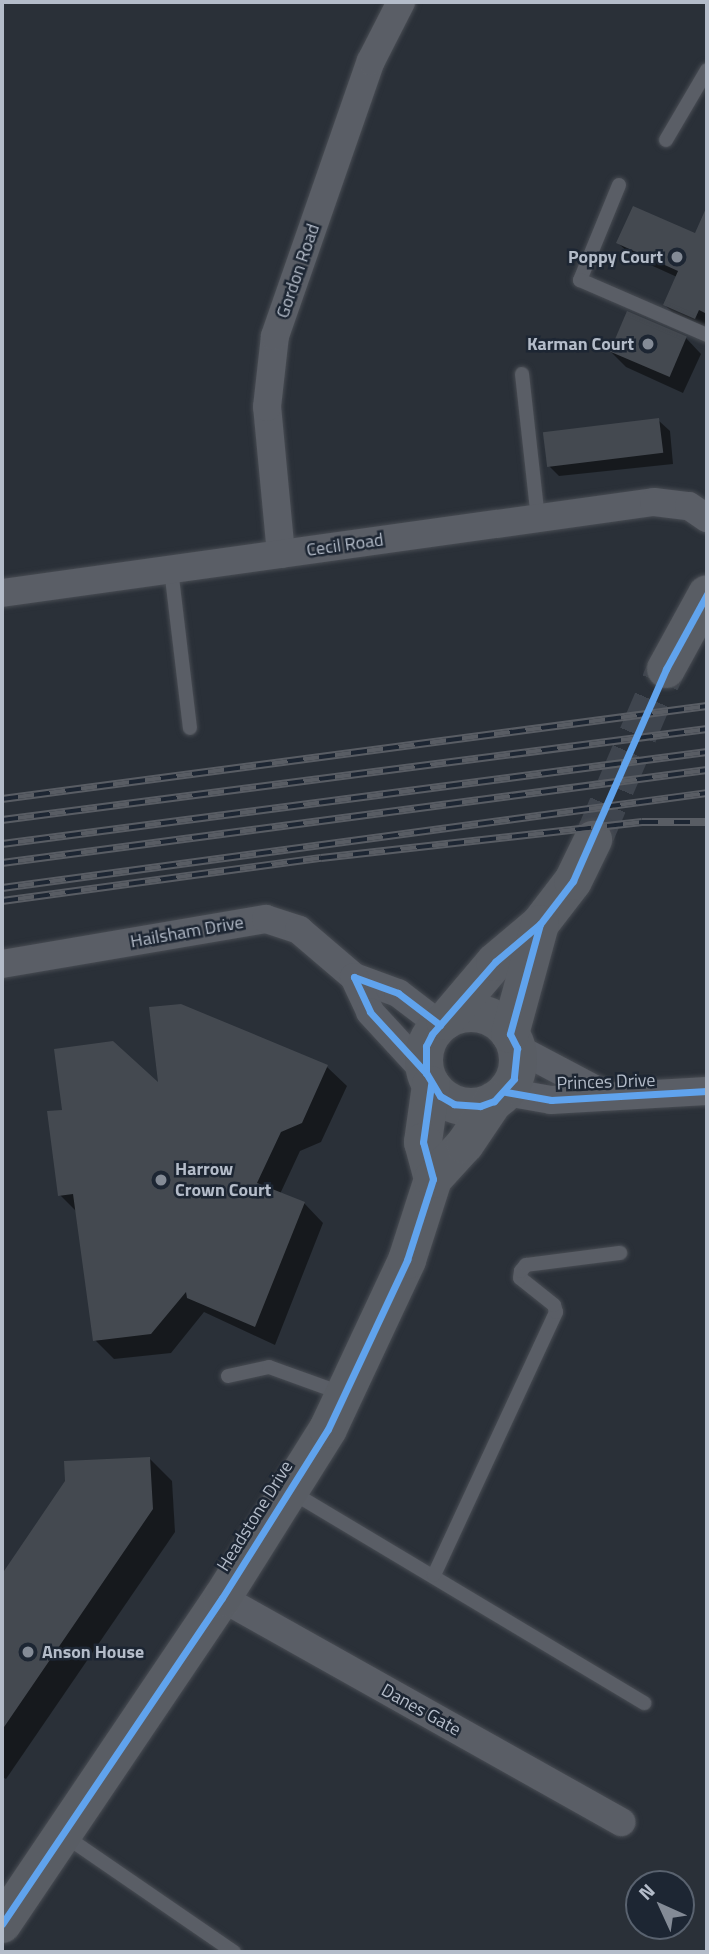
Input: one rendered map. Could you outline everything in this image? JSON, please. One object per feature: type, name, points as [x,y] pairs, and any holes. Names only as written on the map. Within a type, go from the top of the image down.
[{"type":"street","name":"Gordon Road","points":[[281,554],[267,407],[275,336],[371,61],[401,2]]},
{"type":"street","name":"Cecil Road","points":[[2,593],[654,502],[701,508]]},
{"type":"street","points":[[666,669],[707,594]]},
{"type":"street","points":[[433,1179],[423,1142],[428,1079],[426,1046],[495,961],[540,924],[573,881],[593,840]]},
{"type":"street","name":"Hailsham Drive","points":[[2,964],[266,919],[299,930],[355,977],[398,993],[442,1023]]},
{"type":"street","points":[[428,1079],[454,1104],[480,1106],[500,1096],[514,1079],[513,1041],[540,924]]},
{"type":"street","name":"Hailsham Drive","points":[[355,977],[370,1012],[428,1079]]},
{"type":"street","points":[[442,1023],[473,1013],[500,1023],[513,1041]]},
{"type":"street","name":"Princes Drive","points":[[513,1041],[604,1094]]},
{"type":"street","name":"Princes Drive","points":[[500,1096],[551,1100],[604,1094],[653,1098],[707,1091]]},
{"type":"street","name":"Headstone Drive","points":[[2,1924],[222,1598],[289,1490],[345,1394],[407,1260],[433,1179],[465,1144],[500,1096]]},
{"type":"street","name":"Danes Gate","points":[[222,1598],[621,1822]]},
{"type":"lane","points":[[666,140],[707,70]]},
{"type":"lane","points":[[619,185],[580,280],[707,335]]},
{"type":"lane","points":[[522,373],[538,518]]},
{"type":"lane","points":[[171,569],[190,728]]},
{"type":"lane","points":[[434,1575],[556,1312],[554,1305],[520,1278],[521,1271],[526,1265],[620,1253]]},
{"type":"lane","points":[[228,1376],[270,1367],[345,1394]]},
{"type":"lane","points":[[289,1490],[645,1703]]},
{"type":"lane","points":[[62,1834],[234,1952]]},
{"type":"building","name":"Poppy Court","points":[[633,206],[695,233],[707,206],[707,314],[699,310],[695,319],[663,305],[678,271],[616,243]]},
{"type":"building","name":"Karman Court","points":[[627,311],[687,336],[670,377],[610,352]]},
{"type":"building","points":[[659,418],[663,453],[547,467],[543,432]]},
{"type":"building","name":"Harrow Crown Court","points":[[181,1004],[328,1065],[302,1123],[281,1132],[257,1183],[305,1202],[255,1327],[187,1298],[186,1292],[151,1334],[93,1341],[73,1194],[58,1196],[47,1111],[62,1110],[54,1049],[113,1041],[158,1082],[149,1007]]},
{"type":"building","name":"Anson House","points":[[150,1457],[153,1509],[2,1730],[2,1574],[65,1481],[64,1461]]},
{"type":"tunnel","points":[[593,840],[666,669]]},
{"type":"railway","points":[[2,799],[707,706]]},
{"type":"railway","points":[[2,820],[707,729]]},
{"type":"railway","points":[[2,844],[707,752]]},
{"type":"railway","points":[[2,863],[707,770]]},
{"type":"railway","points":[[2,888],[707,793]]},
{"type":"railway","points":[[2,901],[321,858],[642,822],[707,822]]},
{"type":"cycle path","points":[[540,924],[510,1034],[517,1048],[514,1079],[494,1101],[480,1106],[454,1104],[440,1096],[426,1073],[426,1046],[432,1034],[495,962],[540,924],[573,881],[666,669],[707,594]]},
{"type":"cycle path","points":[[354,977],[370,1012],[426,1073]]},
{"type":"cycle path","points":[[354,977],[398,993],[440,1025]]},
{"type":"cycle path","points":[[2,1924],[222,1598],[328,1429],[407,1260],[433,1179],[423,1142],[431,1085]]},
{"type":"cycle path","points":[[506,1092],[551,1100],[707,1091]]},
{"type":"place","name":"Poppy Court","points":[[677,257]]},
{"type":"place","name":"Karman Court","points":[[648,344]]},
{"type":"place","name":"Harrow Crown Court","points":[[161,1180]]},
{"type":"place","name":"Anson House","points":[[28,1652]]}]
